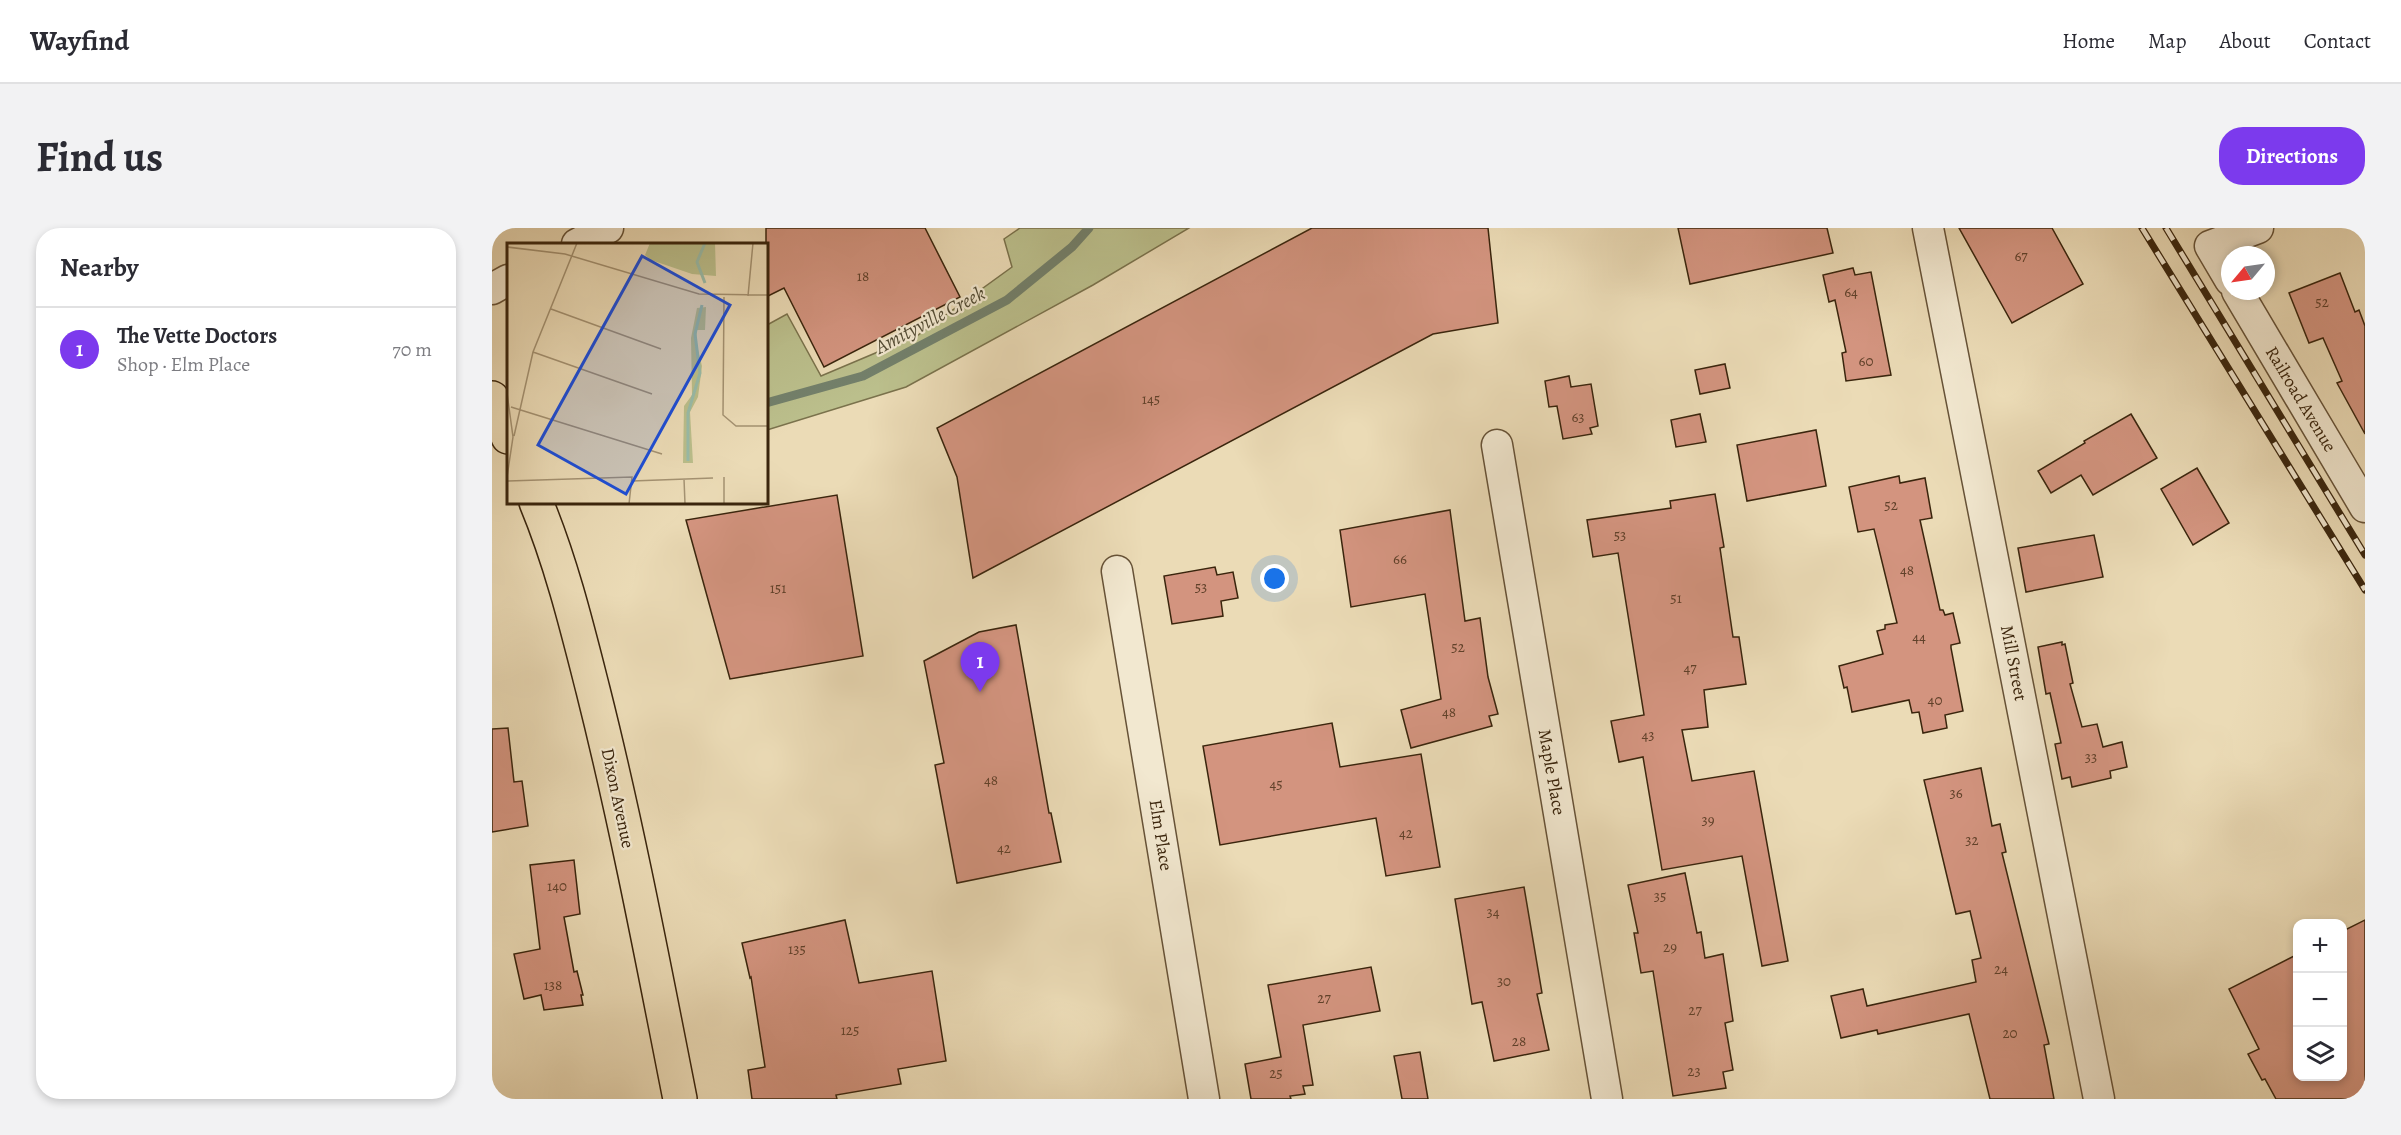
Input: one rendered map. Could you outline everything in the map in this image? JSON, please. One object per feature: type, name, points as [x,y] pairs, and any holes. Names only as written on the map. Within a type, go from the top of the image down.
[{"type":"main road","points":[[492,398],[507,435]]},
{"type":"main road","name":"Dixon Avenue","points":[[537,504],[571,606],[604,734],[636,877],[680,1099]]},
{"type":"street","points":[[579,243],[608,228]]},
{"type":"street","name":"Mill Street","points":[[1928,228],[2099,1099]]},
{"type":"street","points":[[2221,265],[2210,246],[2246,230]]},
{"type":"street","points":[[492,289],[507,281]]},
{"type":"street","name":"Railroad Avenue","points":[[2242,300],[2365,507]]},
{"type":"street","name":"Maple Place","points":[[1497,445],[1607,1099]]},
{"type":"street","name":"Elm Place","points":[[1117,571],[1204,1099]]},
{"type":"green space","points":[[1020,228],[1189,228],[1093,285],[906,387],[768,430],[768,324],[787,314],[821,376],[918,335],[1012,267],[1004,239]]},
{"type":"building","points":[[766,228],[925,228],[960,297],[824,367],[784,288],[768,296],[768,243],[766,243]]},
{"type":"building","points":[[1312,228],[1488,228],[1498,323],[1433,334],[973,578],[957,477],[937,428]]},
{"type":"building","points":[[1678,228],[1827,228],[1833,253],[1690,284]]},
{"type":"building","points":[[1959,228],[2052,228],[2083,284],[2012,323]]},
{"type":"building","points":[[1853,268],[1855,275],[1871,272],[1891,375],[1846,381],[1842,353],[1846,352],[1835,300],[1829,302],[1823,275]]},
{"type":"building","points":[[2340,273],[2355,312],[2359,310],[2365,326],[2365,434],[2337,383],[2342,381],[2323,338],[2309,343],[2289,293]]},
{"type":"building","points":[[1725,364],[1730,388],[1700,394],[1695,370]]},
{"type":"building","points":[[1569,376],[1571,387],[1591,384],[1598,426],[1590,428],[1592,434],[1563,439],[1557,406],[1549,407],[1545,381]]},
{"type":"building","points":[[1700,414],[1706,442],[1676,447],[1671,420]]},
{"type":"building","points":[[2131,414],[2157,458],[2093,495],[2081,475],[2051,493],[2038,471]]},
{"type":"building","points":[[1816,430],[1826,486],[1747,501],[1737,445]]},
{"type":"building","points":[[2197,468],[2229,523],[2193,545],[2161,489]]},
{"type":"building","points":[[1899,476],[1900,483],[1925,478],[1932,518],[1920,520],[1940,610],[1943,610],[1945,615],[1953,613],[1960,643],[1951,645],[1951,648],[1963,711],[1945,715],[1947,728],[1923,733],[1919,712],[1912,713],[1909,700],[1852,712],[1847,687],[1844,688],[1839,666],[1883,654],[1877,631],[1885,629],[1885,625],[1897,623],[1874,529],[1858,532],[1849,487]]},
{"type":"building","points":[[1715,494],[1724,547],[1720,548],[1733,637],[1739,637],[1746,684],[1704,690],[1708,727],[1682,730],[1692,781],[1754,771],[1788,961],[1762,966],[1742,856],[1662,870],[1643,757],[1619,762],[1611,721],[1644,715],[1618,553],[1593,557],[1587,520],[1671,508],[1670,501]]},
{"type":"building","points":[[837,495],[863,656],[730,679],[686,520]]},
{"type":"building","points":[[1450,510],[1465,621],[1480,618],[1488,677],[1498,714],[1489,716],[1492,726],[1411,748],[1401,710],[1441,699],[1425,594],[1351,607],[1340,530]]},
{"type":"building","points":[[2094,535],[2103,577],[2026,592],[2018,548]]},
{"type":"building","points":[[1215,567],[1217,575],[1233,572],[1238,598],[1221,601],[1223,616],[1172,624],[1164,576]]},
{"type":"building","points":[[1016,625],[1049,813],[1051,813],[1061,862],[957,883],[935,765],[944,763],[924,661],[979,632]]},
{"type":"building","points":[[2062,642],[2062,645],[2065,644],[2073,683],[2070,684],[2082,727],[2097,724],[2103,747],[2122,742],[2127,767],[2110,771],[2111,778],[2072,787],[2070,777],[2062,779],[2055,744],[2061,743],[2050,693],[2046,694],[2038,647]]},
{"type":"building","points":[[1332,723],[1340,767],[1421,754],[1440,867],[1386,876],[1376,818],[1220,845],[1203,746]]},
{"type":"building","points":[[508,728],[514,782],[522,781],[528,826],[492,832],[492,729]]},
{"type":"building","points":[[1981,768],[1992,826],[2000,824],[2006,852],[2002,853],[2049,1044],[2044,1045],[2054,1099],[1990,1099],[1969,1014],[1878,1034],[1877,1030],[1841,1038],[1831,996],[1863,989],[1867,1006],[1976,982],[1972,960],[1981,958],[1970,911],[1956,914],[1924,780]]},
{"type":"building","points":[[574,860],[580,914],[564,917],[574,972],[577,971],[583,995],[581,995],[583,1005],[544,1010],[541,995],[524,999],[514,954],[540,949],[530,865]]},
{"type":"building","points":[[1685,873],[1697,933],[1701,932],[1705,958],[1723,954],[1733,1021],[1725,1023],[1733,1070],[1723,1072],[1726,1088],[1673,1096],[1653,971],[1641,973],[1634,933],[1638,933],[1628,885]]},
{"type":"building","points":[[1524,887],[1542,993],[1537,994],[1549,1050],[1494,1061],[1482,1002],[1472,1004],[1455,899]]},
{"type":"building","points":[[845,920],[859,983],[932,971],[946,1061],[898,1069],[901,1084],[836,1095],[837,1099],[752,1099],[748,1070],[765,1067],[751,977],[742,943]]},
{"type":"building","points":[[2365,920],[2365,1099],[2276,1099],[2265,1079],[2262,1080],[2248,1054],[2259,1049],[2229,989],[2293,957],[2293,1081],[2347,1081],[2347,929]]},
{"type":"building","points":[[1371,967],[1380,1011],[1303,1025],[1313,1085],[1303,1086],[1305,1094],[1290,1096],[1291,1099],[1251,1099],[1245,1064],[1281,1057],[1268,985]]},
{"type":"building","points":[[1420,1052],[1428,1099],[1402,1099],[1394,1056]]},
{"type":"waterway","name":"Amityville Creek","points":[[768,402],[863,376],[1007,300],[1072,247],[1089,228]]},
{"type":"railway","points":[[2142,228],[2365,590]]},
{"type":"railway","points":[[2166,228],[2365,555]]},
{"type":"place","name":"The Vette Doctors","points":[[980,692]]}]
